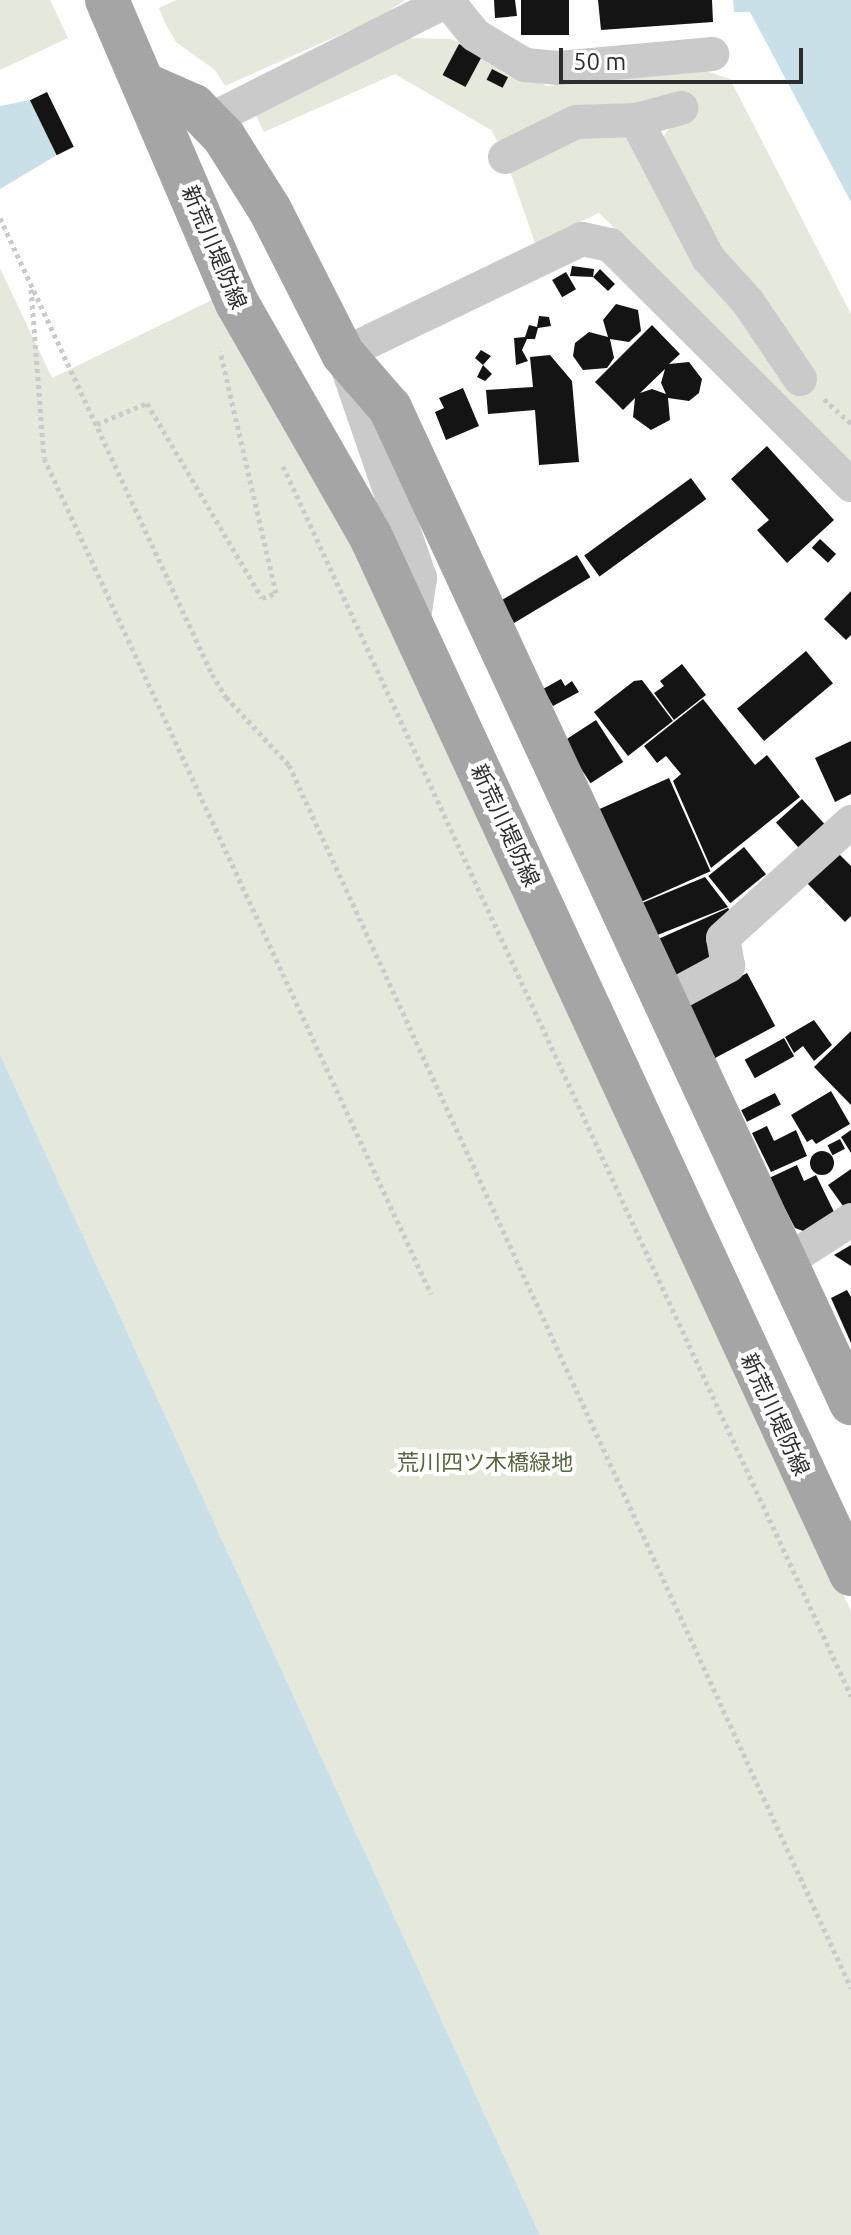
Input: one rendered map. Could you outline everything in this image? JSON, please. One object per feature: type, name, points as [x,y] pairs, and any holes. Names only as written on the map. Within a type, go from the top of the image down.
[{"type":"main road","name":"新荒川堤防線","points":[[107,0],[237,303],[370,535],[851,1574]]},
{"type":"main road","points":[[146,85],[194,106],[208,121],[270,210],[343,354],[390,408],[851,1403]]},
{"type":"street","points":[[208,121],[447,1],[475,35],[525,65],[559,68],[712,54]]},
{"type":"street","points":[[505,157],[576,122],[636,120],[681,108]]},
{"type":"street","points":[[636,120],[708,258],[748,302],[800,379]]},
{"type":"street","points":[[413,625],[420,578],[343,354],[582,239],[610,245],[851,485]]},
{"type":"street","points":[[665,1000],[728,966],[723,938],[851,822]]},
{"type":"street","points":[[787,1261],[851,1220]]},
{"type":"path","points":[[0,218],[212,674],[226,697],[289,765],[851,1988]]},
{"type":"path","points":[[31,285],[44,458],[431,1294]]},
{"type":"path","points":[[97,424],[147,403],[262,598],[276,593],[220,346]]},
{"type":"path","points":[[281,461],[851,1696]]},
{"type":"green space","points":[[0,0],[50,0],[68,38],[0,70]]},
{"type":"green space","points":[[176,0],[405,0],[380,17],[225,86],[215,70],[176,42],[165,23],[159,8]]},
{"type":"green space","points":[[406,38],[452,39],[547,86],[706,71],[730,79],[851,314],[851,464],[599,213],[535,243],[508,165],[578,131],[619,128],[633,140],[703,266],[740,305],[774,367],[792,348],[754,292],[718,255],[661,151],[660,142],[671,125],[695,117],[687,100],[572,115],[502,150],[491,130],[395,74],[264,132],[255,114]]},
{"type":"green space","name":"荒川四ツ木橋緑地","points":[[0,268],[52,378],[216,298],[347,527],[851,1611],[851,2235],[540,2235],[0,1054]]},
{"type":"water","points":[[733,0],[851,0],[851,202],[750,12],[734,12]]},
{"type":"water","points":[[30,100],[57,155],[0,189],[0,106]]},
{"type":"water","points":[[0,1054],[540,2235],[0,2235]]},
{"type":"building","points":[[494,0],[515,0],[517,16],[495,18]]},
{"type":"building","points":[[521,0],[569,0],[569,35],[521,35]]},
{"type":"building","points":[[598,0],[712,0],[713,22],[601,30]]},
{"type":"building","points":[[459,44],[482,56],[466,87],[443,75]]},
{"type":"building","points":[[492,69],[508,77],[503,88],[487,80]]},
{"type":"building","points":[[47,92],[74,147],[57,155],[30,100]]},
{"type":"building","points":[[572,266],[594,269],[593,277],[570,276]]},
{"type":"building","points":[[600,269],[615,284],[608,291],[593,277]]},
{"type":"building","points":[[566,272],[576,289],[562,297],[552,280]]},
{"type":"building","points":[[616,304],[638,310],[641,331],[629,342],[610,339],[614,358],[607,368],[583,370],[573,356],[575,343],[589,332],[608,337],[603,320]]},
{"type":"building","points":[[539,316],[549,317],[551,326],[538,328],[535,339],[527,339],[522,350],[528,361],[516,365],[514,338],[525,337],[529,325],[537,327]]},
{"type":"building","points":[[652,325],[680,354],[669,364],[689,362],[702,379],[699,393],[689,401],[668,398],[670,420],[651,430],[633,417],[635,398],[623,410],[595,382]],"holes":[[[665,369],[661,383],[666,394],[652,389],[640,393]]]},
{"type":"building","points":[[481,350],[491,356],[483,365],[475,358]]},
{"type":"building","points":[[550,355],[572,381],[579,462],[539,465],[535,410],[488,414],[486,390],[533,387],[530,357]]},
{"type":"building","points":[[483,365],[492,374],[485,381],[477,377]]},
{"type":"building","points":[[463,388],[479,426],[446,440],[435,412],[444,408],[439,398]]},
{"type":"building","points":[[767,446],[834,520],[787,563],[757,530],[769,520],[731,479]]},
{"type":"building","points":[[691,478],[706,499],[599,577],[584,556]]},
{"type":"building","points":[[820,539],[836,554],[828,563],[812,548]]},
{"type":"building","points":[[577,555],[590,577],[514,623],[501,601]]},
{"type":"building","points":[[851,591],[851,635],[846,640],[824,619]]},
{"type":"building","points":[[806,651],[833,683],[764,741],[737,709]]},
{"type":"building","points":[[682,664],[706,695],[674,720],[654,693],[664,686],[660,681]]},
{"type":"building","points":[[561,679],[565,686],[572,681],[579,692],[553,706],[543,689]]},
{"type":"building","points":[[642,680],[673,721],[628,756],[594,712],[634,681]]},
{"type":"building","points":[[703,699],[755,765],[767,755],[800,797],[711,868],[673,781],[681,774],[666,756],[657,763],[644,746]]},
{"type":"building","points":[[596,720],[623,762],[591,783],[563,741]]},
{"type":"building","points":[[851,741],[851,794],[835,802],[815,758]]},
{"type":"building","points":[[669,778],[710,871],[641,902],[600,809]]},
{"type":"building","points":[[802,799],[826,826],[800,849],[776,822]]},
{"type":"building","points":[[744,847],[766,874],[730,903],[708,876]]},
{"type":"building","points":[[838,853],[851,866],[851,916],[845,922],[807,883]]},
{"type":"building","points":[[705,877],[728,907],[655,936],[642,903]]},
{"type":"building","points":[[728,908],[734,916],[717,961],[677,984],[656,940]]},
{"type":"building","points":[[747,973],[775,1026],[715,1058],[687,1005]]},
{"type":"building","points":[[814,1020],[832,1045],[814,1061],[803,1046],[794,1053],[785,1037]]},
{"type":"building","points":[[851,1031],[851,1105],[814,1067]]},
{"type":"building","points":[[784,1038],[794,1056],[755,1078],[745,1060]]},
{"type":"building","points":[[831,1091],[850,1124],[816,1144],[812,1139],[807,1142],[791,1115]]},
{"type":"building","points":[[775,1093],[781,1105],[747,1122],[741,1110]]},
{"type":"building","points":[[767,1126],[774,1141],[796,1130],[807,1156],[771,1172],[752,1133]]},
{"type":"building","points":[[851,1130],[851,1153],[841,1137]]},
{"type":"building","points":[[840,1139],[845,1149],[833,1155],[828,1145]]},
{"type":"building","points":[[822,1151],[833,1158],[834,1163],[827,1174],[822,1175],[811,1168],[810,1163],[817,1152]]},
{"type":"building","points":[[797,1165],[804,1181],[816,1175],[837,1218],[806,1232],[795,1228],[769,1178]]},
{"type":"building","points":[[851,1169],[851,1211],[848,1213],[828,1185]]},
{"type":"building","points":[[851,1245],[851,1266],[834,1255]]},
{"type":"building","points":[[847,1290],[851,1297],[851,1343],[831,1298]]}]
